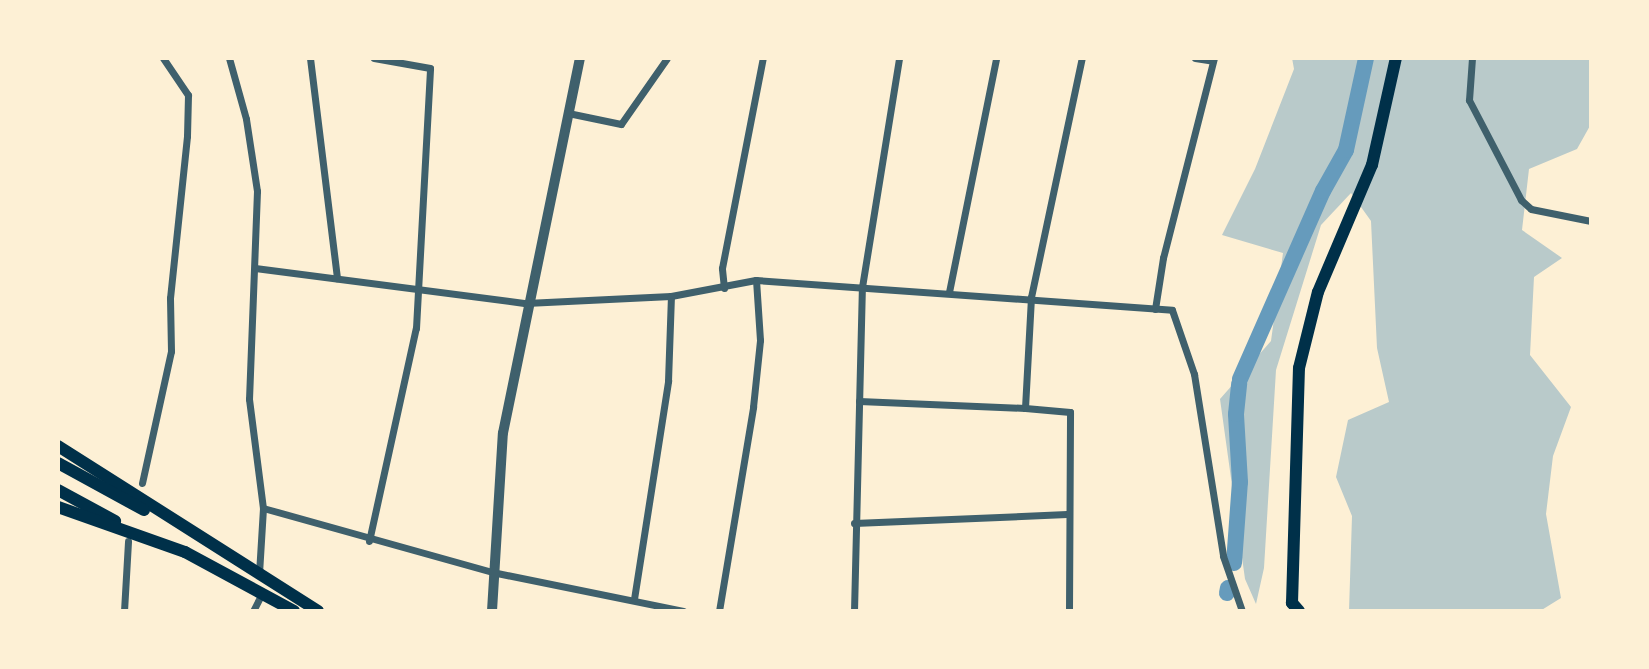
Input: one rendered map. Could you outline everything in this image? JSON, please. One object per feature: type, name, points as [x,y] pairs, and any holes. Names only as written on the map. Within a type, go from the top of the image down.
[{"type":"main road","points":[[1296,607],[1299,368],[1318,292],[1372,165],[1396,58]]},
{"type":"main road","points":[[58,446],[318,611]]},
{"type":"main road","points":[[58,463],[185,532]]},
{"type":"main road","points":[[58,490],[174,552]]},
{"type":"main road","points":[[58,507],[185,552],[258,589],[294,611]]},
{"type":"street","points":[[142,483],[170,351],[170,298],[187,136],[188,95],[163,58]]},
{"type":"street","points":[[229,58],[246,120],[257,191],[249,399],[263,508],[256,571]]},
{"type":"street","points":[[310,58],[337,278]]},
{"type":"street","points":[[369,541],[416,328],[430,68],[374,58]]},
{"type":"street","points":[[492,611],[492,572],[503,433],[526,303],[580,58]]},
{"type":"street","points":[[568,113],[621,124],[667,58]]},
{"type":"street","points":[[724,288],[722,268],[763,58]]},
{"type":"street","points":[[854,611],[854,523],[862,287],[898,58]]},
{"type":"street","points":[[949,292],[996,58]]},
{"type":"street","points":[[1025,408],[1031,298],[1082,58]]},
{"type":"street","points":[[1155,309],[1163,258],[1213,59],[1195,58]]},
{"type":"street","points":[[1472,58],[1469,100],[1521,200],[1531,209],[1591,221]]},
{"type":"street","points":[[255,268],[526,303],[671,296],[756,280],[1172,310],[1194,374],[1223,556],[1242,611]]},
{"type":"street","points":[[719,611],[753,407],[760,340],[756,280]]},
{"type":"street","points":[[634,599],[668,381],[671,296]]},
{"type":"street","points":[[859,401],[1070,412],[1067,514],[1069,611]]},
{"type":"street","points":[[263,508],[369,541],[492,572],[683,611]]},
{"type":"street","points":[[854,523],[1067,514]]},
{"type":"street","points":[[124,611],[128,541]]},
{"type":"street","points":[[253,611],[258,589]]},
{"type":"shaded area","points":[[1292,58],[1591,58],[1591,124],[1577,149],[1529,169],[1522,230],[1562,258],[1534,277],[1530,355],[1571,407],[1553,456],[1546,514],[1561,598],[1540,611],[1349,611],[1352,516],[1336,477],[1348,420],[1389,402],[1377,348],[1371,221],[1351,193],[1321,225],[1276,370],[1264,568],[1256,604],[1245,579],[1220,399],[1271,341],[1283,253],[1222,235],[1255,169],[1294,69]]},
{"type":"waterway","points":[[1240,379],[1323,191],[1346,150],[1366,58]]},
{"type":"waterway","points":[[1234,563],[1240,482],[1236,414],[1239,383]]},
{"type":"waterway","points":[[1227,593],[1228,588]]}]
